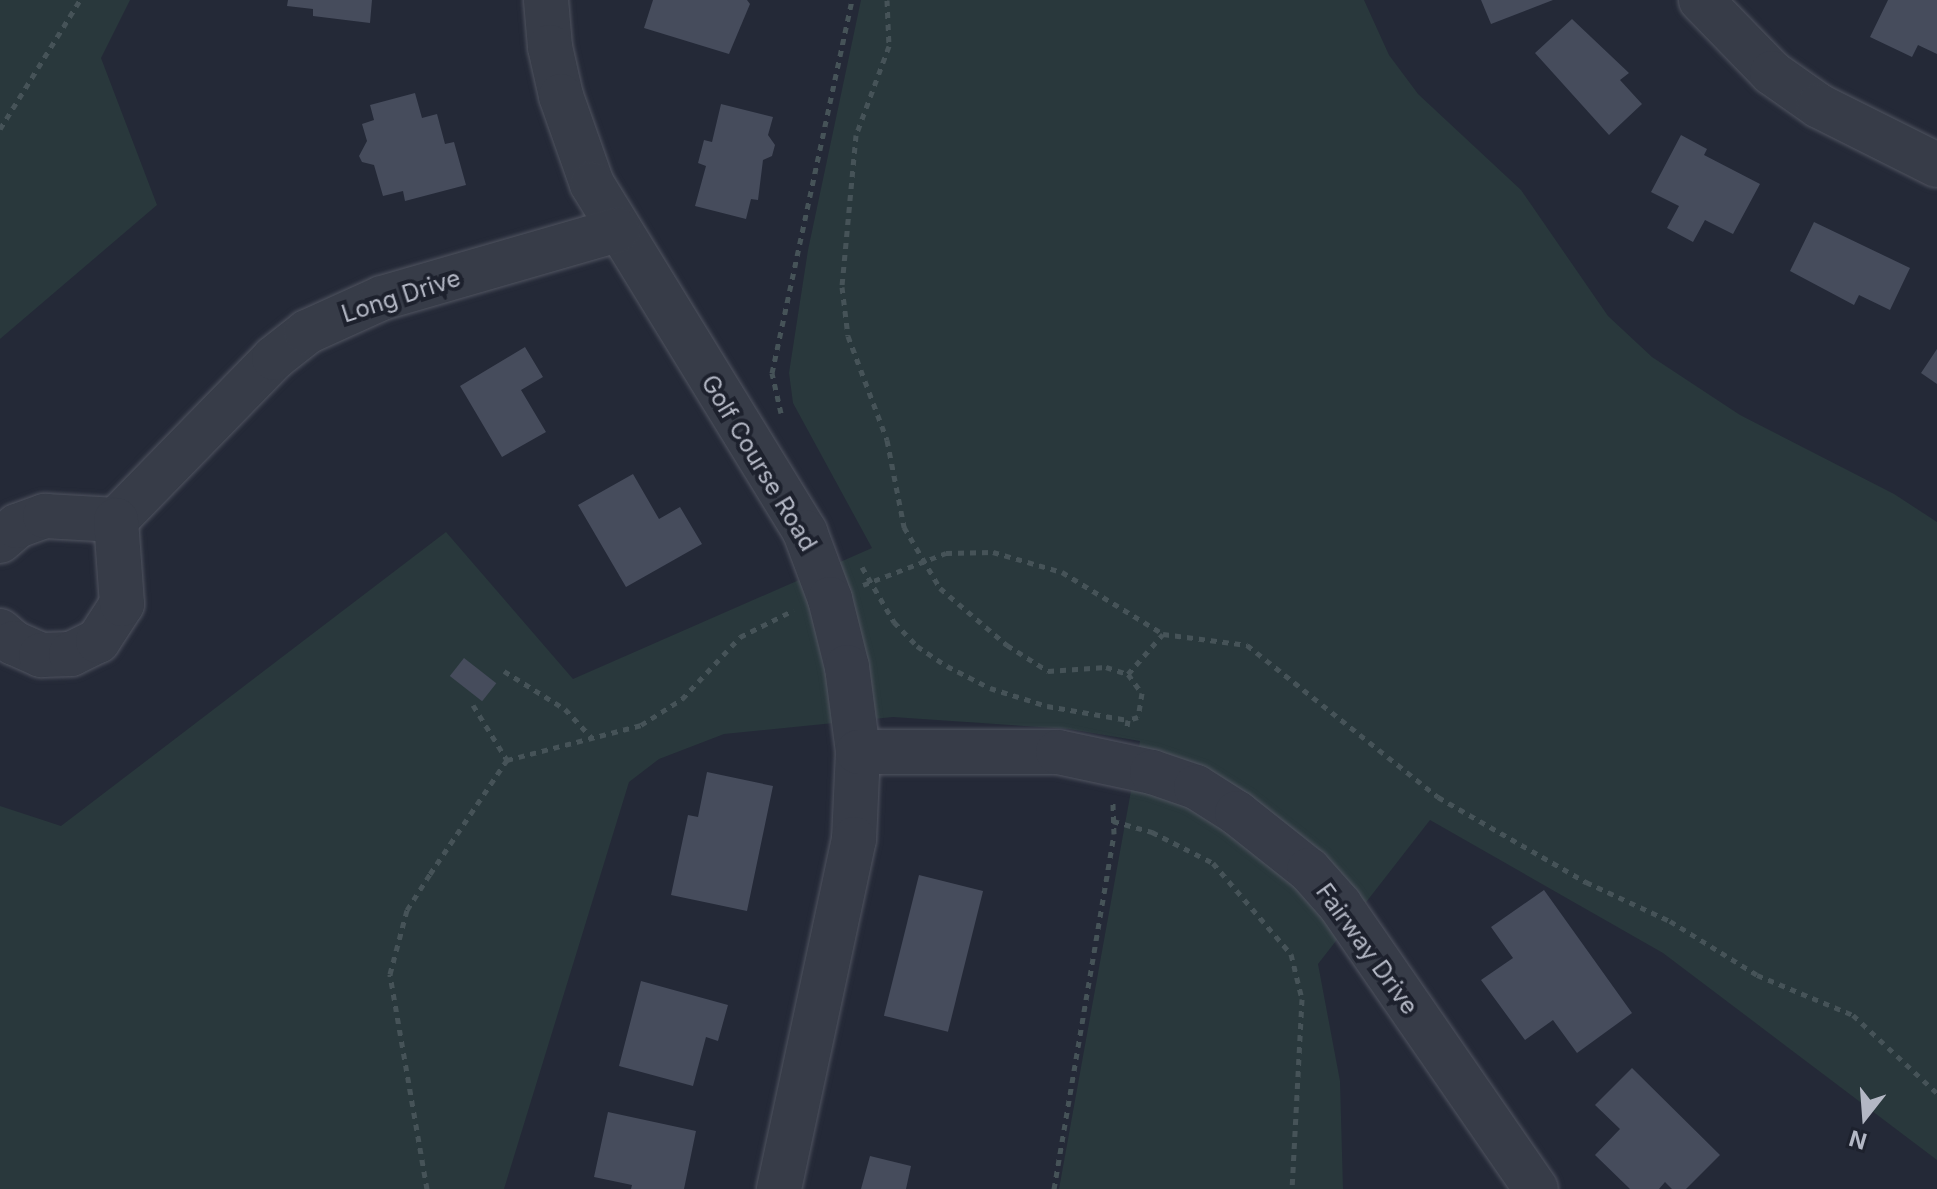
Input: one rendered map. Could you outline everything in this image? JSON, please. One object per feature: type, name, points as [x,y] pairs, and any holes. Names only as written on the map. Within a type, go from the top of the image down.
[{"type":"street","name":"Golf Course Road","points":[[546,0],[561,96],[592,184],[617,230],[805,532],[830,599],[855,709],[858,752],[854,839],[779,1189]]},
{"type":"street","points":[[1701,0],[1772,73],[1819,106],[1937,165]]},
{"type":"street","name":"Long Drive","points":[[116,520],[274,358],[307,332],[382,298],[617,230]]},
{"type":"street","points":[[0,541],[17,526],[45,516],[116,520],[122,604],[98,641],[71,654],[41,655],[0,631]]},
{"type":"street","name":"Fairway Drive","points":[[858,752],[1058,752],[1124,741],[1196,787],[1277,842],[1309,870],[1340,905],[1536,1189]]},
{"type":"path","points":[[0,129],[80,0]]},
{"type":"path","points":[[784,419],[772,373],[852,0]]},
{"type":"path","points":[[887,0],[889,46],[856,135],[842,287],[848,336],[887,440],[904,527],[921,561],[977,625],[1048,671],[1106,667],[1128,674],[1142,693],[1138,717],[1124,741],[1054,1189]]},
{"type":"path","points":[[427,1189],[391,993],[395,940],[407,910],[507,760],[625,731],[662,714],[740,637],[784,613],[830,599],[921,561],[969,551],[1035,561],[1062,572],[1163,634],[1247,645],[1261,653],[1438,797],[1586,882],[1670,921],[1757,975],[1853,1015],[1937,1093]]},
{"type":"path","points":[[855,554],[894,622],[917,646],[971,680],[1047,706],[1124,741]]},
{"type":"path","points":[[1128,674],[1163,634]]},
{"type":"path","points":[[504,671],[565,709],[591,737]]},
{"type":"path","points":[[473,705],[507,760]]},
{"type":"path","points":[[1113,821],[1152,832],[1213,863],[1291,954],[1302,999],[1292,1189]]},
{"type":"shaded area","points":[[0,0],[130,0],[101,58],[157,205],[0,339]]},
{"type":"shaded area","points":[[861,0],[1364,0],[1389,55],[1418,94],[1521,190],[1608,316],[1652,357],[1740,415],[1894,494],[1937,522],[1937,1160],[1663,953],[1430,820],[1318,964],[1340,1081],[1343,1189],[1059,1189],[1140,741],[1069,729],[893,717],[724,734],[659,759],[629,782],[504,1189],[0,1189],[0,806],[61,826],[446,532],[573,679],[872,548],[793,403],[789,373],[808,250]]},
{"type":"building","points":[[288,0],[372,0],[370,23],[313,16],[313,9],[287,6]]},
{"type":"building","points":[[653,0],[747,0],[750,4],[729,54],[644,28]]},
{"type":"building","points":[[1481,0],[1553,0],[1491,24]]},
{"type":"building","points":[[1888,0],[1937,0],[1937,54],[1918,45],[1912,57],[1870,37]]},
{"type":"building","points":[[1572,19],[1629,73],[1620,80],[1642,104],[1609,135],[1535,53]]},
{"type":"building","points":[[415,93],[422,118],[437,114],[445,144],[454,142],[466,185],[405,201],[403,191],[383,196],[374,165],[362,162],[359,156],[367,141],[362,124],[374,120],[370,105]]},
{"type":"building","points":[[721,104],[773,117],[768,135],[775,145],[772,156],[763,160],[758,200],[751,199],[746,219],[695,206],[706,166],[698,163],[704,140],[712,142]]},
{"type":"building","points":[[1681,135],[1707,149],[1704,155],[1760,184],[1733,234],[1705,220],[1693,242],[1667,228],[1679,206],[1651,192]]},
{"type":"building","points":[[1814,222],[1910,268],[1890,310],[1859,295],[1854,305],[1790,271]]},
{"type":"building","points":[[525,347],[543,377],[521,390],[546,432],[502,457],[460,386]]},
{"type":"building","points":[[1937,349],[1937,384],[1921,373]]},
{"type":"building","points":[[633,474],[659,519],[680,507],[702,544],[626,587],[578,505]]},
{"type":"building","points":[[464,658],[496,683],[482,701],[450,676]]},
{"type":"building","points":[[707,772],[773,786],[747,911],[671,895],[688,815],[698,817]]},
{"type":"building","points":[[919,875],[983,891],[948,1032],[884,1016]]},
{"type":"building","points":[[1544,890],[1632,1013],[1577,1053],[1553,1020],[1525,1040],[1481,980],[1513,958],[1491,927]]},
{"type":"building","points":[[641,981],[728,1005],[718,1041],[706,1037],[693,1086],[619,1066]]},
{"type":"building","points":[[1632,1068],[1720,1155],[1686,1189],[1672,1189],[1665,1182],[1659,1189],[1630,1189],[1595,1155],[1620,1129],[1595,1105]]},
{"type":"building","points":[[608,1112],[696,1131],[684,1189],[631,1189],[632,1185],[594,1177]]},
{"type":"building","points":[[870,1156],[911,1166],[906,1189],[861,1189]]}]
